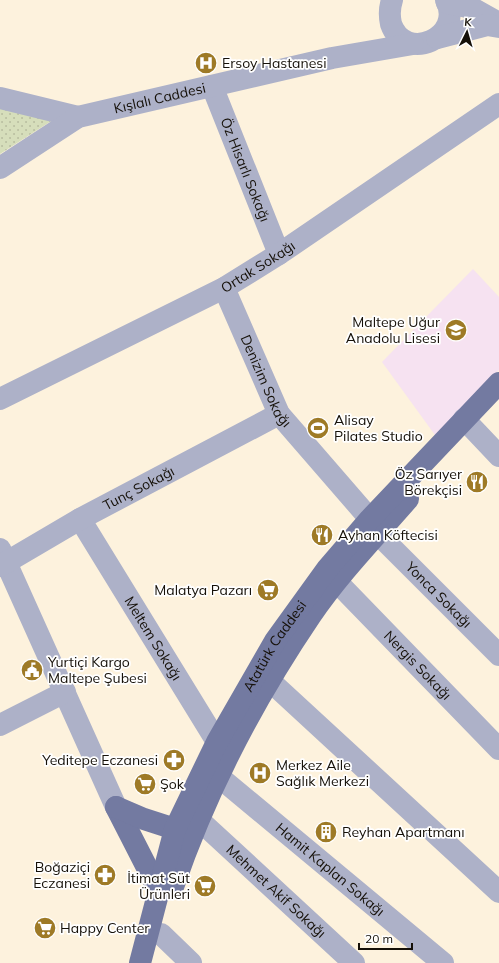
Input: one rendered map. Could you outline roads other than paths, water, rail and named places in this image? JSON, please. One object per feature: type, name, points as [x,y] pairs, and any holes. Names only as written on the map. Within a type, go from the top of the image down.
[{"type":"main road","name":"Atatürk Caddesi","points":[[154,963],[172,893],[182,835],[275,641],[327,569],[374,527],[469,424],[499,383]]},
{"type":"main road","name":"Atatürk Caddesi","points":[[469,424],[499,404]]},
{"type":"main road","name":"Atatürk Caddesi","points":[[140,963],[169,850],[182,835],[199,820],[218,776],[223,748],[270,681],[312,614],[337,582],[374,527]]},
{"type":"main road","points":[[116,807],[182,835]]},
{"type":"main road","points":[[116,807],[138,837],[153,848],[169,850]]},
{"type":"main road","points":[[116,807],[159,891]]},
{"type":"street","points":[[375,0],[391,13],[394,32],[399,37],[413,44]]},
{"type":"street","points":[[437,38],[447,25],[450,14],[447,1],[472,8],[499,23]]},
{"type":"street","name":"Kışlalı Caddesi","points":[[332,58],[381,33],[391,13]]},
{"type":"street","name":"Kışlalı Caddesi","points":[[0,168],[78,117],[332,58],[430,42],[437,38],[487,25],[499,27]]},
{"type":"street","name":"Öz Hisarlı Sokağı","points":[[212,86],[279,254]]},
{"type":"street","points":[[0,98],[78,117]]},
{"type":"street","name":"Ortak Sokağı","points":[[0,399],[224,288],[279,254],[499,104]]},
{"type":"street","name":"Denizim Sokağı","points":[[224,288],[279,414],[374,527]]},
{"type":"street","name":"Tunç Sokağı","points":[[2,559],[279,414]]},
{"type":"street","points":[[469,424],[499,456]]},
{"type":"street","name":"Meltem Sokağı","points":[[80,519],[223,748]]},
{"type":"street","name":"Yonca Sokağı","points":[[374,527],[499,655]]},
{"type":"street","points":[[2,559],[65,692],[116,807]]},
{"type":"street","name":"Nergis Sokağı","points":[[337,582],[499,749]]},
{"type":"street","points":[[270,681],[499,892]]},
{"type":"street","points":[[0,725],[65,692]]},
{"type":"street","name":"Hamit Kaplan Sokağı","points":[[218,776],[443,963]]},
{"type":"street","name":"Mehmet Akif Sokağı","points":[[199,820],[354,963]]},
{"type":"street","points":[[161,934],[191,963]]},
{"type":"place","name":"Ersoy Hastanesi","points":[[206,63]]},
{"type":"place","name":"Maltepe Uğur Anadolu Lisesi","points":[[456,330]]},
{"type":"place","name":"Alisay Pilates Studio","points":[[318,428]]},
{"type":"place","name":"Öz Sarıyer Börekçisi","points":[[477,482]]},
{"type":"place","name":"Ayhan Köftecisi","points":[[322,535]]},
{"type":"place","name":"Malatya Pazarı","points":[[268,590]]},
{"type":"place","name":"Yurtiçi Kargo Maltepe Şubesi","points":[[32,670]]},
{"type":"place","name":"Yeditepe Eczanesi","points":[[174,760]]},
{"type":"place","name":"Merkez Aile Sağlık Merkezi","points":[[260,773]]},
{"type":"place","name":"Şok","points":[[145,784]]},
{"type":"place","name":"Reyhan Apartmanı","points":[[326,832]]},
{"type":"place","name":"Boğaziçi Eczanesi","points":[[105,875]]},
{"type":"place","name":"İtimat Süt Ürünleri","points":[[205,886]]},
{"type":"place","name":"Happy Center","points":[[45,928]]}]
